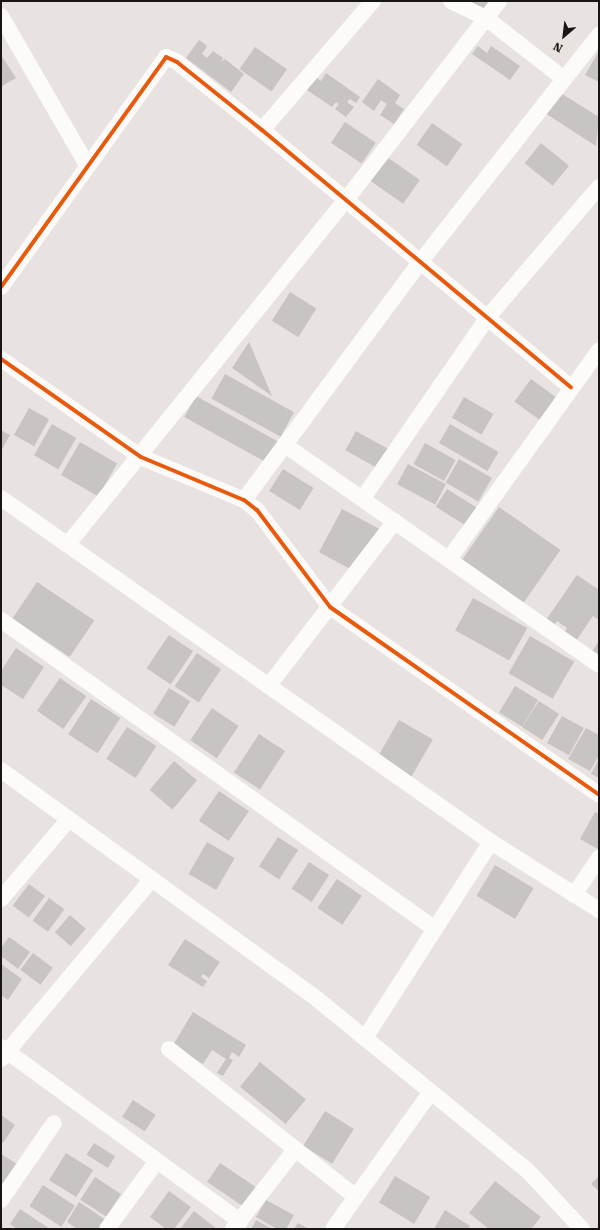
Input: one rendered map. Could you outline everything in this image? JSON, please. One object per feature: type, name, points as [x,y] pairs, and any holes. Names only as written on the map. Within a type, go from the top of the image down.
[{"type":"street","points":[[262,130],[373,1]]},
{"type":"street","points":[[451,1],[486,18],[564,79]]},
{"type":"street","points":[[68,544],[141,457],[346,200],[500,1]]},
{"type":"street","points":[[1,16],[87,165]]},
{"type":"street","points":[[244,500],[421,261],[599,35]]},
{"type":"street","points":[[3,276],[166,58],[177,62],[262,130],[571,387]]},
{"type":"street","points":[[363,498],[488,318],[599,187]]},
{"type":"street","points":[[449,559],[599,350]]},
{"type":"street","points":[[1,358],[141,457],[244,500],[257,510],[330,607],[599,795]]},
{"type":"street","points":[[285,445],[363,498],[599,665]]},
{"type":"street","points":[[1,498],[270,684],[491,842],[599,910]]},
{"type":"street","points":[[270,684],[395,521]]},
{"type":"street","points":[[1,620],[435,929]]},
{"type":"street","points":[[1,770],[152,879],[365,1038],[430,1093],[527,1170],[582,1229]]},
{"type":"street","points":[[1,899],[69,819]]},
{"type":"street","points":[[365,1038],[491,842]]},
{"type":"street","points":[[574,895],[599,858]]},
{"type":"street","points":[[152,879],[3,1052],[157,1161],[236,1225],[295,1150]]},
{"type":"street","points":[[168,1049],[356,1197]]},
{"type":"street","points":[[333,1229],[430,1093]]},
{"type":"street","points":[[1,1200],[54,1123]]},
{"type":"street","points":[[107,1229],[157,1161]]},
{"type":"building","points":[[453,1],[490,1],[477,18]]},
{"type":"building","points":[[199,40],[207,46],[202,54],[207,58],[213,51],[223,58],[221,62],[225,59],[244,74],[231,92],[186,58]]},
{"type":"building","points":[[478,46],[487,53],[491,46],[520,66],[510,80],[472,54]]},
{"type":"building","points":[[255,47],[287,69],[271,91],[240,69]]},
{"type":"building","points":[[599,51],[599,82],[585,75]]},
{"type":"building","points":[[1,55],[16,78],[2,86],[1,84]]},
{"type":"building","points":[[326,73],[360,97],[356,103],[350,99],[347,102],[354,107],[346,117],[335,109],[339,104],[336,102],[332,107],[304,88],[313,75],[321,81]]},
{"type":"building","points":[[378,79],[400,95],[395,103],[404,109],[394,124],[380,115],[387,104],[381,100],[374,111],[362,102]]},
{"type":"building","points":[[559,92],[599,117],[596,146],[545,113]]},
{"type":"building","points":[[345,122],[376,143],[362,163],[331,143]]},
{"type":"building","points":[[432,123],[462,144],[447,166],[417,145]]},
{"type":"building","points":[[541,143],[569,166],[553,186],[525,163]]},
{"type":"building","points":[[387,157],[420,180],[403,204],[370,181]]},
{"type":"building","points":[[290,292],[316,308],[298,337],[272,321]]},
{"type":"building","points":[[249,342],[272,396],[232,368]]},
{"type":"building","points":[[225,374],[294,412],[281,437],[211,398]]},
{"type":"building","points":[[531,379],[560,400],[544,423],[515,402]]},
{"type":"building","points":[[196,396],[282,444],[270,465],[184,417]]},
{"type":"building","points":[[464,397],[493,414],[481,435],[452,418]]},
{"type":"building","points":[[29,408],[49,419],[34,446],[14,435]]},
{"type":"building","points":[[52,424],[76,438],[58,469],[34,455]]},
{"type":"building","points":[[450,424],[498,452],[487,471],[439,443]]},
{"type":"building","points":[[1,430],[10,435],[1,451]]},
{"type":"building","points":[[356,431],[390,450],[379,469],[345,450]]},
{"type":"building","points":[[80,442],[117,464],[98,496],[61,475]]},
{"type":"building","points":[[425,443],[456,460],[444,481],[413,464]]},
{"type":"building","points":[[459,459],[492,478],[478,501],[446,482]]},
{"type":"building","points":[[408,464],[446,484],[435,504],[397,484]]},
{"type":"building","points":[[283,469],[314,488],[300,510],[269,491]]},
{"type":"building","points":[[447,489],[479,509],[468,527],[436,507]]},
{"type":"building","points":[[499,507],[560,550],[523,603],[462,560]]},
{"type":"building","points":[[342,509],[379,529],[356,572],[319,552]]},
{"type":"building","points":[[577,575],[599,590],[599,620],[593,616],[576,641],[564,633],[567,628],[557,621],[554,625],[546,620]]},
{"type":"building","points":[[37,582],[94,621],[70,657],[12,618]]},
{"type":"building","points":[[473,598],[527,628],[509,660],[455,630]]},
{"type":"building","points":[[169,635],[193,651],[171,684],[147,668]]},
{"type":"building","points":[[530,636],[574,662],[553,699],[508,673]]},
{"type":"building","points":[[599,641],[599,658],[591,653]]},
{"type":"building","points":[[16,648],[44,667],[23,699],[1,685],[1,671]]},
{"type":"building","points":[[197,653],[221,669],[199,702],[175,686]]},
{"type":"building","points":[[60,678],[86,696],[63,729],[37,711]]},
{"type":"building","points":[[515,686],[538,700],[522,726],[499,713]]},
{"type":"building","points":[[169,688],[190,701],[174,727],[153,713]]},
{"type":"building","points":[[91,699],[120,718],[97,753],[68,734]]},
{"type":"building","points":[[539,701],[559,714],[542,740],[522,727]]},
{"type":"building","points":[[212,708],[239,726],[217,758],[190,740]]},
{"type":"building","points":[[562,716],[584,728],[569,755],[547,743]]},
{"type":"building","points":[[399,720],[433,740],[411,777],[378,757]]},
{"type":"building","points":[[127,727],[156,746],[136,778],[106,759]]},
{"type":"building","points":[[586,728],[599,735],[599,755],[590,771],[568,759]]},
{"type":"building","points":[[259,734],[285,751],[260,789],[234,773]]},
{"type":"building","points":[[599,759],[599,778],[591,774]]},
{"type":"building","points":[[174,761],[197,780],[173,809],[150,790]]},
{"type":"building","points":[[219,791],[249,811],[229,841],[199,821]]},
{"type":"building","points":[[595,812],[599,814],[598,849],[580,839]]},
{"type":"building","points":[[278,837],[298,850],[279,879],[259,866]]},
{"type":"building","points":[[207,842],[235,858],[216,890],[188,874]]},
{"type":"building","points":[[309,862],[329,875],[312,902],[292,889]]},
{"type":"building","points":[[495,865],[534,888],[515,919],[476,896]]},
{"type":"building","points":[[337,879],[362,896],[342,925],[317,908]]},
{"type":"building","points":[[29,884],[45,896],[29,918],[13,906]]},
{"type":"building","points":[[49,898],[64,909],[48,932],[33,921]]},
{"type":"building","points":[[70,915],[86,929],[71,946],[55,932]]},
{"type":"building","points":[[9,937],[30,952],[18,969],[1,956],[1,948]]},
{"type":"building","points":[[185,939],[220,962],[209,978],[203,974],[201,977],[207,981],[203,987],[168,965]]},
{"type":"building","points":[[33,953],[53,968],[40,985],[20,970]]},
{"type":"building","points":[[1,964],[22,979],[8,1000],[1,995]]},
{"type":"building","points":[[193,1012],[246,1045],[239,1057],[232,1052],[229,1058],[233,1060],[223,1076],[217,1073],[226,1059],[212,1050],[203,1064],[173,1045]]},
{"type":"building","points":[[260,1062],[306,1099],[286,1124],[240,1087]]},
{"type":"building","points":[[133,1100],[156,1115],[145,1131],[122,1117]]},
{"type":"building","points":[[325,1111],[354,1129],[332,1164],[303,1146]]},
{"type":"building","points":[[1,1115],[15,1125],[3,1143],[1,1141]]},
{"type":"building","points":[[94,1143],[115,1156],[108,1168],[87,1155]]},
{"type":"building","points":[[66,1153],[93,1170],[76,1197],[49,1180]]},
{"type":"building","points":[[1,1154],[17,1164],[4,1183],[1,1182]]},
{"type":"building","points":[[220,1163],[256,1187],[243,1206],[207,1182]]},
{"type":"building","points":[[395,1176],[430,1197],[414,1224],[379,1203]]},
{"type":"building","points":[[599,1176],[599,1191],[591,1184]]},
{"type":"building","points":[[95,1177],[121,1194],[106,1217],[80,1200]]},
{"type":"building","points":[[495,1181],[541,1217],[531,1229],[489,1229],[469,1213]]},
{"type":"building","points":[[43,1185],[75,1206],[61,1227],[29,1206]]},
{"type":"building","points":[[169,1191],[191,1207],[174,1229],[166,1229],[150,1217]]},
{"type":"building","points":[[266,1200],[294,1215],[286,1229],[277,1229],[256,1217]]},
{"type":"building","points":[[79,1202],[106,1220],[100,1229],[77,1229],[67,1222]]},
{"type":"building","points":[[20,1209],[50,1229],[17,1229],[10,1224]]},
{"type":"building","points":[[445,1210],[470,1226],[468,1229],[434,1229]]},
{"type":"building","points":[[194,1211],[217,1229],[180,1229]]},
{"type":"building","points":[[256,1220],[272,1229],[251,1229]]},
{"type":"building","points":[[298,1223],[309,1229],[294,1229]]},
{"type":"cycle path","points":[[1,287],[166,57],[177,62],[262,130],[571,387]]},
{"type":"cycle path","points":[[1,359],[141,457],[244,500],[257,510],[330,607],[599,795]]}]
